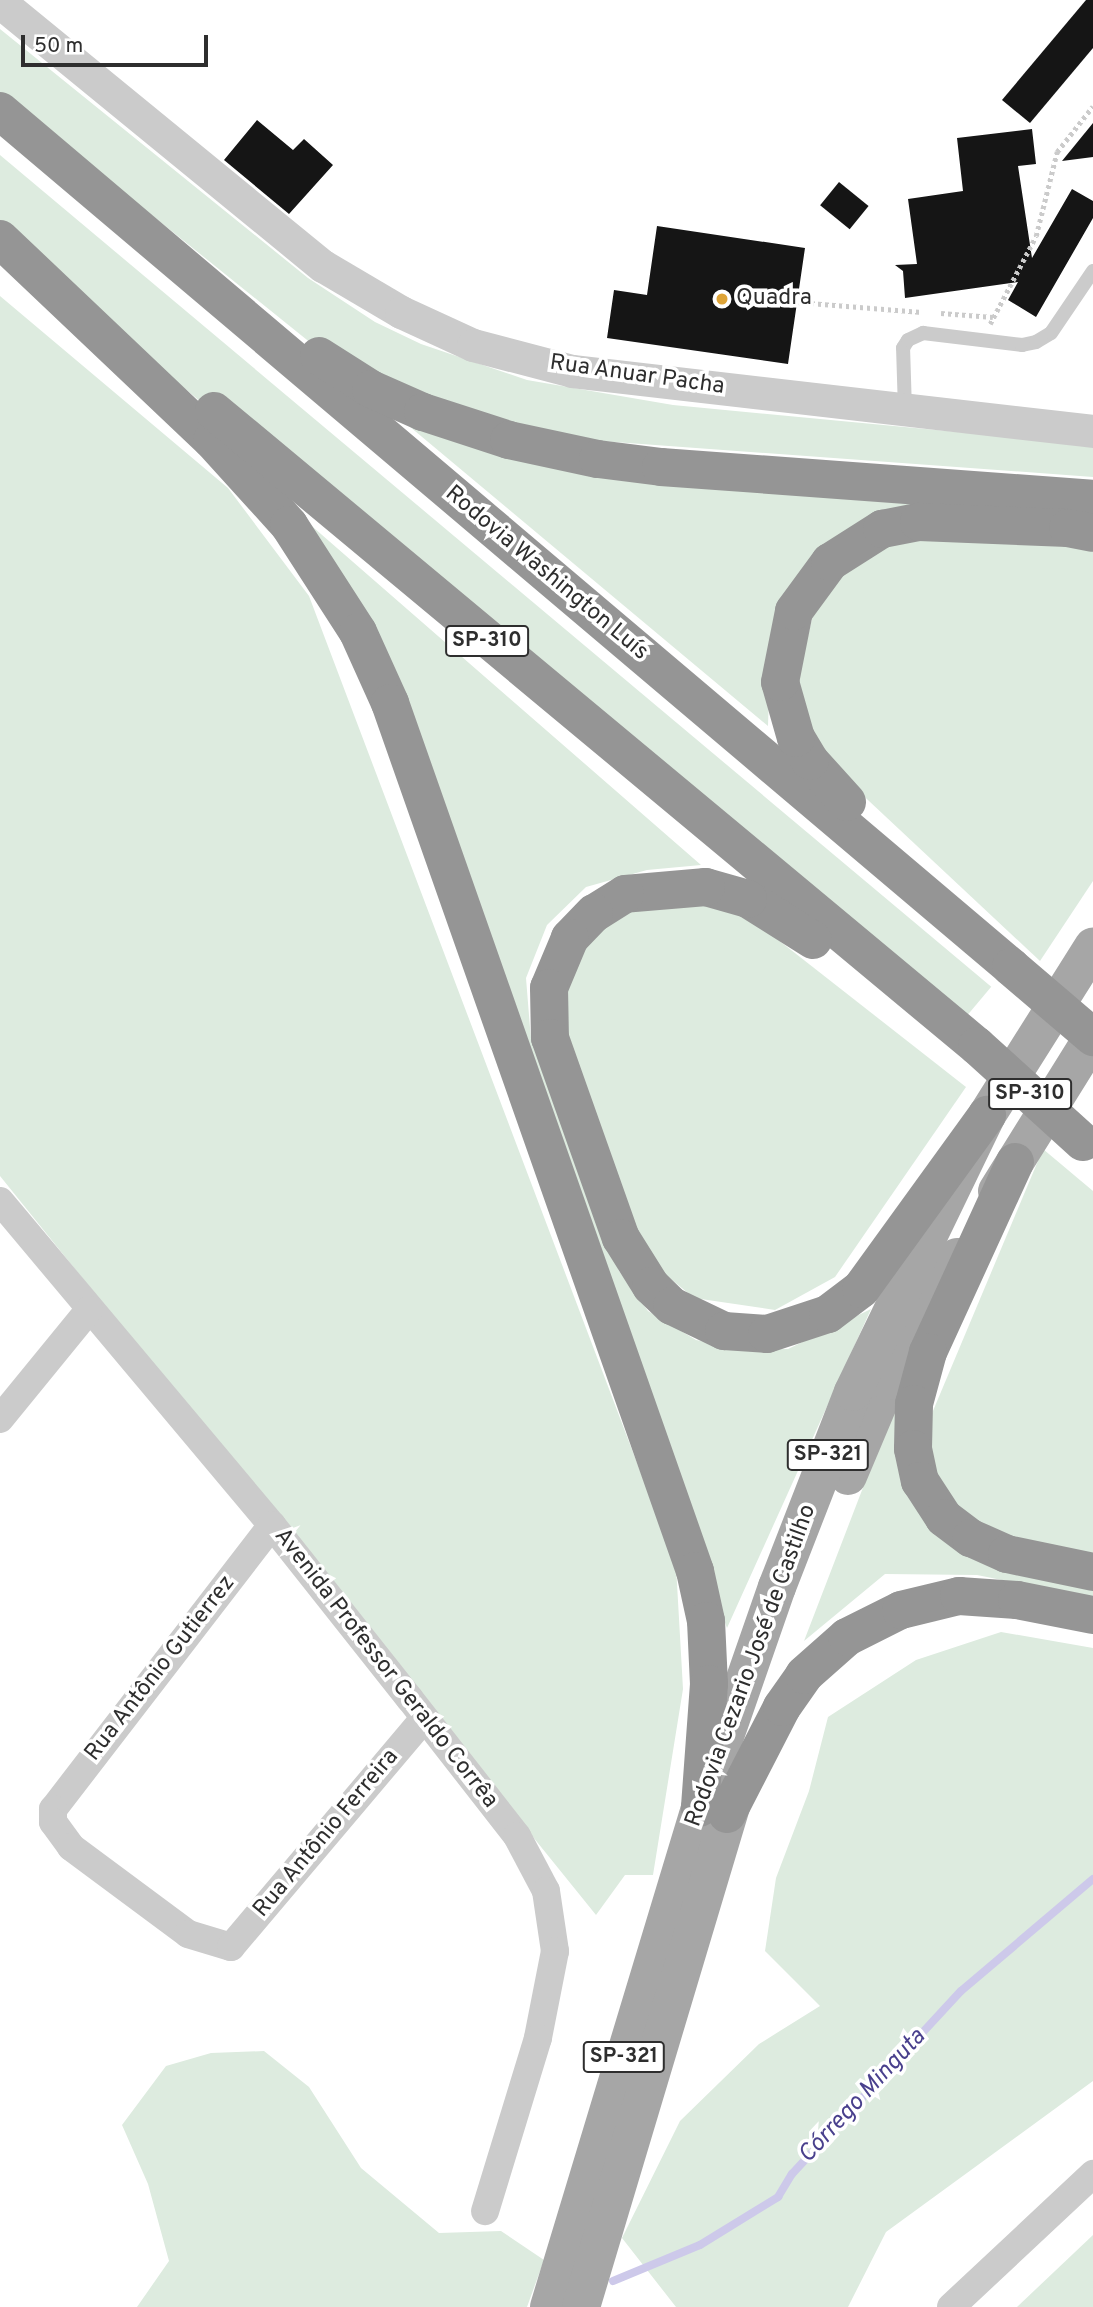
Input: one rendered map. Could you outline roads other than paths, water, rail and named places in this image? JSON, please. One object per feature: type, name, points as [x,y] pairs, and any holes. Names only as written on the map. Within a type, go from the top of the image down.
[{"type":"highway","name":"Rodovia Washington Luís","points":[[0,111],[80,175],[137,229],[1093,1037]]},
{"type":"highway","points":[[80,175],[320,357],[370,389],[467,428],[548,449],[661,467],[1093,499]]},
{"type":"highway","name":"SP-310","points":[[0,233],[967,1040],[1088,1146]]},
{"type":"highway","points":[[0,239],[212,440],[281,516],[327,577],[385,691],[695,1571],[706,1621],[714,1811]]},
{"type":"highway","points":[[953,917],[810,761],[796,738],[780,682],[794,611],[830,562],[882,529],[919,522],[1068,528],[1093,533]]},
{"type":"highway","points":[[967,1040],[876,985],[748,899],[706,887],[625,894],[594,914],[570,938],[549,988],[551,1038],[634,1265],[672,1306],[724,1331],[767,1334],[799,1326],[828,1314],[861,1289],[988,1115]]},
{"type":"highway","points":[[1015,1162],[928,1352],[914,1404],[913,1449],[920,1481],[944,1518],[971,1538],[1007,1554],[1093,1572]]},
{"type":"highway","points":[[714,1811],[804,1675],[848,1637],[901,1610],[959,1596],[1017,1600],[1093,1615]]},
{"type":"main road","name":"Rodovia Cezario José de Castilho","points":[[581,2307],[777,1587],[853,1392],[988,1115],[1093,947]]},
{"type":"main road","name":"Rodovia Cezario José de Castilho","points":[[548,2307],[714,1811],[888,1381],[929,1304],[1093,1037]]},
{"type":"street","name":"Rua Anuar Pacha","points":[[0,2],[323,266],[401,312],[472,345],[572,371],[1093,431]]},
{"type":"street","name":"Avenida Professor Geraldo Corrêa","points":[[0,1201],[272,1525],[422,1720],[517,1836],[546,1891],[555,1951],[538,2038],[485,2211]]},
{"type":"street","points":[[0,1419],[89,1310]]},
{"type":"street","name":"Rua Antônio Gutierrez","points":[[231,1947],[188,1934],[143,1903],[71,1847],[52,1822],[51,1814],[272,1525]]},
{"type":"street","name":"Rua Antônio Ferreira","points":[[231,1947],[422,1720]]},
{"type":"street","points":[[951,2307],[1093,2174]]},
{"type":"lane","points":[[905,410],[903,348],[908,340],[923,334],[1022,345],[1051,333],[1093,271]]},
{"type":"waterway","name":"Córrego Minguta","points":[[613,2281],[700,2245],[778,2197],[792,2174],[961,1991],[1093,1879]]},
{"type":"place","name":"Quadra","points":[[722,299]]}]
